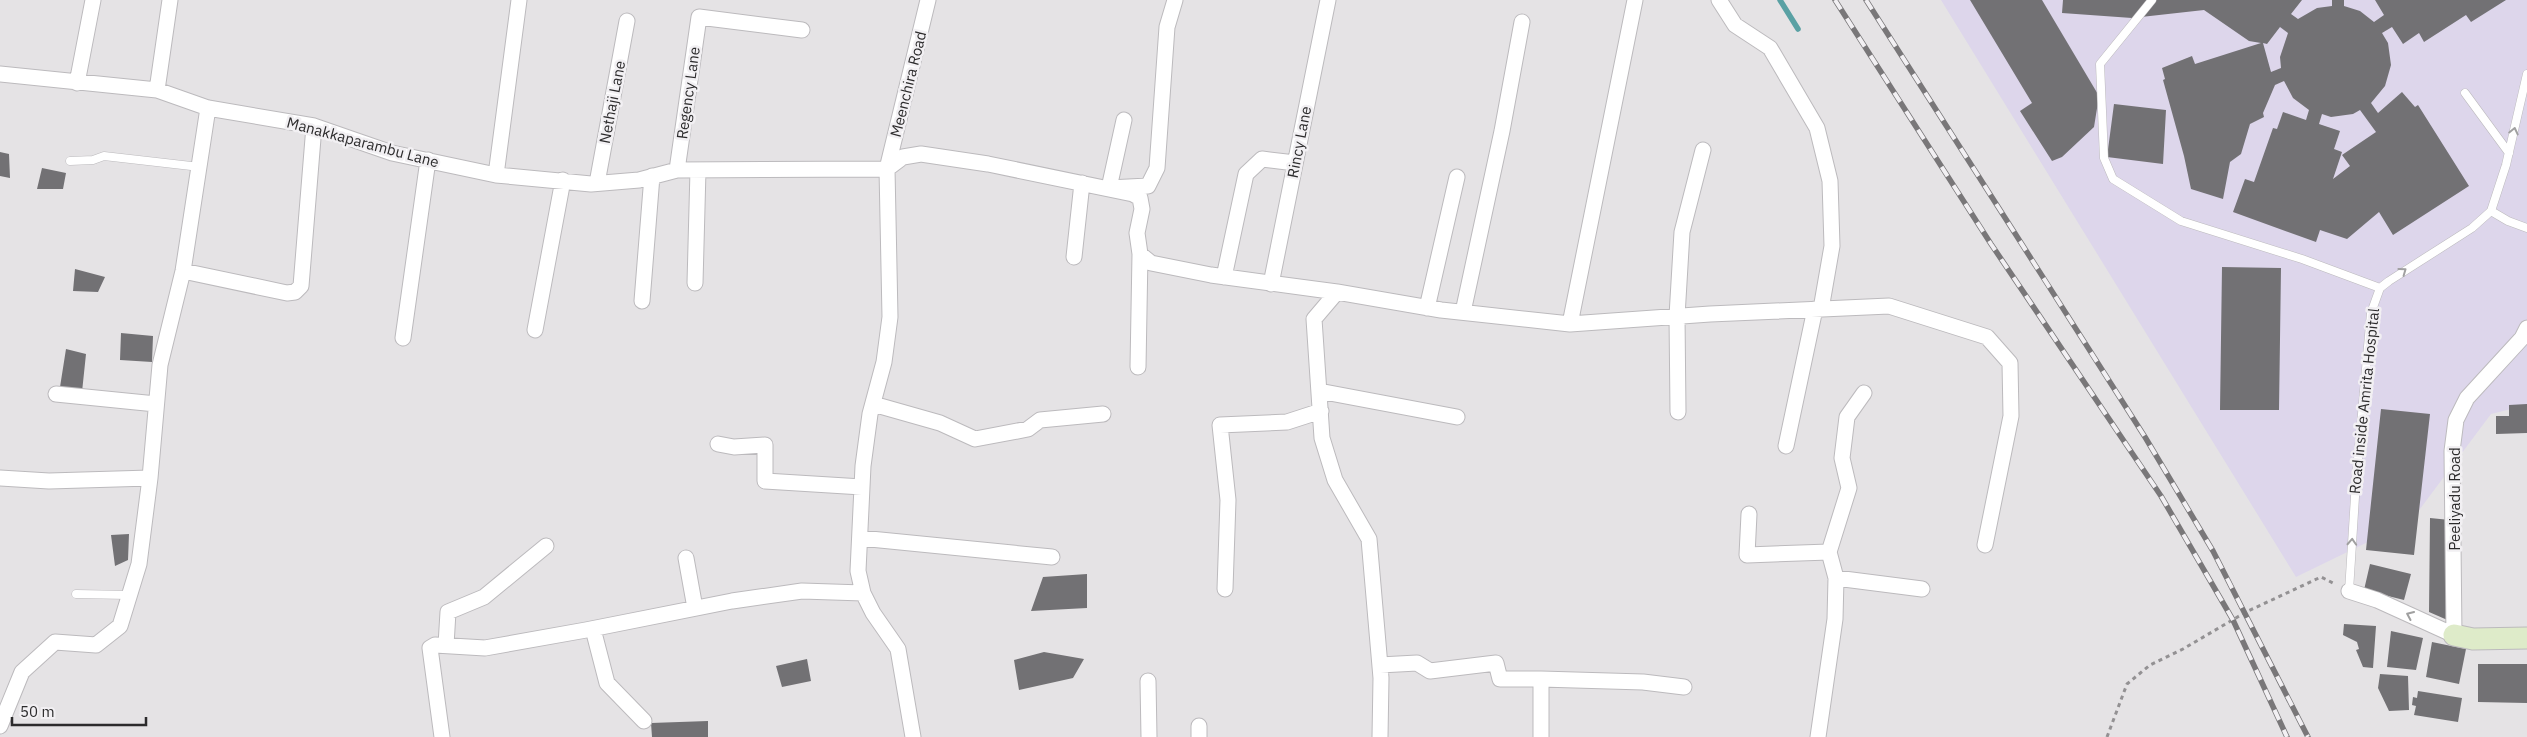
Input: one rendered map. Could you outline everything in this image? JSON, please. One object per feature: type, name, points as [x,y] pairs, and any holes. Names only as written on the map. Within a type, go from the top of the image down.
[{"type":"street","points":[[77,83],[93,0]]},
{"type":"street","points":[[157,90],[170,0]]},
{"type":"street","points":[[496,175],[519,0]]},
{"type":"street","name":"Meenchira Road","points":[[863,593],[858,571],[862,487],[873,404],[884,362],[890,317],[887,169],[928,0]]},
{"type":"street","points":[[1109,188],[1148,186],[1157,168],[1167,27],[1175,0]]},
{"type":"street","name":"Rincy Lane","points":[[1271,284],[1328,0]]},
{"type":"street","points":[[1570,324],[1634,0]]},
{"type":"street","points":[[1719,0],[1735,25],[1770,48],[1817,128],[1830,181],[1832,246],[1786,446]]},
{"type":"street","name":"Regency Lane","points":[[677,170],[699,17],[802,30]]},
{"type":"street","name":"Nethaji Lane","points":[[597,183],[628,21]]},
{"type":"street","points":[[1463,312],[1502,131],[1522,22]]},
{"type":"street","name":"Manakkaparambu Lane","points":[[0,74],[157,90],[208,108],[314,126],[392,153],[496,175],[597,183],[639,180],[677,170],[887,169]]},
{"type":"street","points":[[0,726],[22,672],[55,642],[96,645],[120,626],[139,564],[150,478],[160,365],[182,271],[208,108]]},
{"type":"street","points":[[1109,188],[1124,120]]},
{"type":"street","points":[[182,271],[287,293],[295,292],[301,286],[314,126]]},
{"type":"street","points":[[1678,412],[1677,316],[1682,232],[1703,150]]},
{"type":"street","points":[[887,169],[903,157],[921,154],[988,164],[1109,188],[1133,194],[1140,198],[1142,209],[1136,233],[1140,254],[1138,367]]},
{"type":"street","points":[[1224,277],[1246,174],[1262,159],[1295,163]]},
{"type":"street","points":[[403,338],[428,160]]},
{"type":"street","points":[[695,283],[698,170]]},
{"type":"street","points":[[642,301],[652,176]]},
{"type":"street","points":[[1427,308],[1457,177]]},
{"type":"street","points":[[535,330],[563,180]]},
{"type":"street","points":[[1074,257],[1082,183]]},
{"type":"street","points":[[1140,254],[1150,263],[1224,277],[1337,292],[1427,308],[1570,324],[1677,316],[1889,306],[1987,336],[2010,363],[2010,416],[1985,545]]},
{"type":"street","points":[[1337,292],[1314,319],[1322,438],[1335,480],[1369,539],[1380,665],[1380,737]]},
{"type":"street","name":"Peeliyadu Road","points":[[2454,635],[2452,451],[2456,420],[2467,398],[2522,338],[2527,328]]},
{"type":"street","points":[[1319,391],[1457,417]]},
{"type":"street","points":[[1818,737],[1834,619],[1836,578],[1829,552],[1849,488],[1842,458],[1846,417],[1864,393]]},
{"type":"street","points":[[56,394],[156,404]]},
{"type":"street","points":[[873,404],[940,423],[975,439],[1028,429],[1040,420],[1103,414]]},
{"type":"street","points":[[1225,590],[1228,500],[1220,424],[1287,422],[1321,412]]},
{"type":"street","points":[[718,444],[734,447],[765,445],[765,481],[862,487]]},
{"type":"street","points":[[0,478],[49,481],[150,478]]},
{"type":"street","points":[[1749,514],[1747,554],[1829,552]]},
{"type":"street","points":[[860,538],[1052,557]]},
{"type":"street","points":[[446,645],[448,612],[484,597],[546,546]]},
{"type":"street","points":[[686,558],[695,608]]},
{"type":"street","points":[[1836,578],[1922,589]]},
{"type":"street","points":[[442,737],[430,648],[435,644],[485,648],[593,629],[695,608],[802,591],[863,593],[898,649],[913,737]]},
{"type":"street","points":[[2349,591],[2377,600],[2454,635],[2473,639],[2527,638]]},
{"type":"street","points":[[593,629],[608,683],[644,721]]},
{"type":"street","points":[[1380,665],[1417,663],[1430,671],[1496,663],[1500,678],[1643,682],[1684,687]]},
{"type":"street","points":[[1541,679],[1541,737]]},
{"type":"street","points":[[1148,682],[1150,737]]},
{"type":"lane","points":[[2152,0],[2100,64],[2104,158],[2113,179],[2181,221],[2302,259],[2380,288]]},
{"type":"lane","points":[[2527,74],[2509,153],[2491,211],[2508,221],[2527,228]]},
{"type":"lane","points":[[2465,93],[2509,153]]},
{"type":"lane","points":[[70,161],[93,160],[104,156],[200,166]]},
{"type":"lane","name":"Road inside Amrita Hospital","points":[[2349,591],[2371,312],[2380,288],[2411,265],[2472,228],[2491,211]]},
{"type":"lane","points":[[76,594],[129,596]]},
{"type":"path","points":[[2107,737],[2127,684],[2150,665],[2183,649],[2246,612],[2321,577],[2349,591]]},
{"type":"shaded area","points":[[1941,0],[2527,0],[2527,405],[2491,414],[2411,521],[2296,577]]},
{"type":"building","points":[[1970,0],[2042,0],[2099,96],[2094,127],[2062,157],[2052,161],[2020,111],[2032,103]]},
{"type":"building","points":[[2063,0],[2302,0],[2291,14],[2298,19],[2317,8],[2332,6],[2332,0],[2344,0],[2344,6],[2360,11],[2374,22],[2384,15],[2375,0],[2506,0],[2471,22],[2466,15],[2424,42],[2419,33],[2403,44],[2392,27],[2382,33],[2388,43],[2391,65],[2385,86],[2371,103],[2378,113],[2402,92],[2415,107],[2418,105],[2469,186],[2393,235],[2379,212],[2347,239],[2320,230],[2316,242],[2233,212],[2245,179],[2254,182],[2273,128],[2277,129],[2283,112],[2306,120],[2309,110],[2293,98],[2284,81],[2275,85],[2263,113],[2264,117],[2250,124],[2241,154],[2230,162],[2223,199],[2191,189],[2163,80],[2165,79],[2162,68],[2192,56],[2195,64],[2261,43],[2249,41],[2204,10],[2132,18],[2062,13]],"holes":[[[2280,27],[2288,33],[2280,57],[2281,68],[2271,72],[2263,43],[2267,44]],[[2360,110],[2376,132],[2342,155],[2350,166],[2333,179],[2342,152],[2334,149],[2340,131],[2319,124],[2322,114],[2331,117],[2353,114]]]},
{"type":"building","points":[[2114,104],[2166,110],[2163,164],[2107,157]]},
{"type":"building","points":[[0,152],[9,154],[10,178],[0,176]]},
{"type":"building","points":[[42,168],[66,173],[63,189],[37,189]]},
{"type":"building","points":[[2222,267],[2281,268],[2279,410],[2220,410]]},
{"type":"building","points":[[75,269],[105,277],[98,292],[73,291]]},
{"type":"building","points":[[121,333],[153,336],[152,362],[120,360]]},
{"type":"building","points":[[66,349],[86,354],[82,392],[60,387]]},
{"type":"building","points":[[2527,404],[2527,433],[2496,434],[2496,416],[2509,416],[2509,405]]},
{"type":"building","points":[[2381,409],[2430,414],[2414,555],[2366,550]]},
{"type":"building","points":[[2430,518],[2450,520],[2452,622],[2429,612]]},
{"type":"building","points":[[129,534],[128,560],[115,566],[111,535]]},
{"type":"building","points":[[2370,564],[2411,574],[2404,600],[2364,590]]},
{"type":"building","points":[[1087,574],[1087,608],[1031,611],[1043,577]]},
{"type":"building","points":[[2344,624],[2376,626],[2373,668],[2363,667],[2356,650],[2359,649],[2357,642],[2343,635]]},
{"type":"building","points":[[2391,631],[2423,638],[2416,670],[2387,667]]},
{"type":"building","points":[[2432,642],[2466,649],[2459,684],[2426,677]]},
{"type":"building","points":[[1044,652],[1084,659],[1073,678],[1019,690],[1014,660]]},
{"type":"building","points":[[807,659],[811,681],[782,687],[776,666]]},
{"type":"building","points":[[2478,664],[2527,664],[2527,703],[2478,702]]},
{"type":"building","points":[[2380,674],[2408,676],[2409,710],[2389,711],[2378,688]]},
{"type":"building","points":[[2418,691],[2462,698],[2458,722],[2414,715],[2416,706],[2412,705],[2413,697],[2417,698]]},
{"type":"building","points":[[708,721],[708,737],[652,737],[651,723]]},
{"type":"waterway","points":[[1780,0],[1798,29]]},
{"type":"railway","points":[[1835,0],[1991,244],[2161,496],[2233,620],[2287,737]]},
{"type":"railway","points":[[1866,0],[2145,437],[2213,551],[2308,737]]}]
